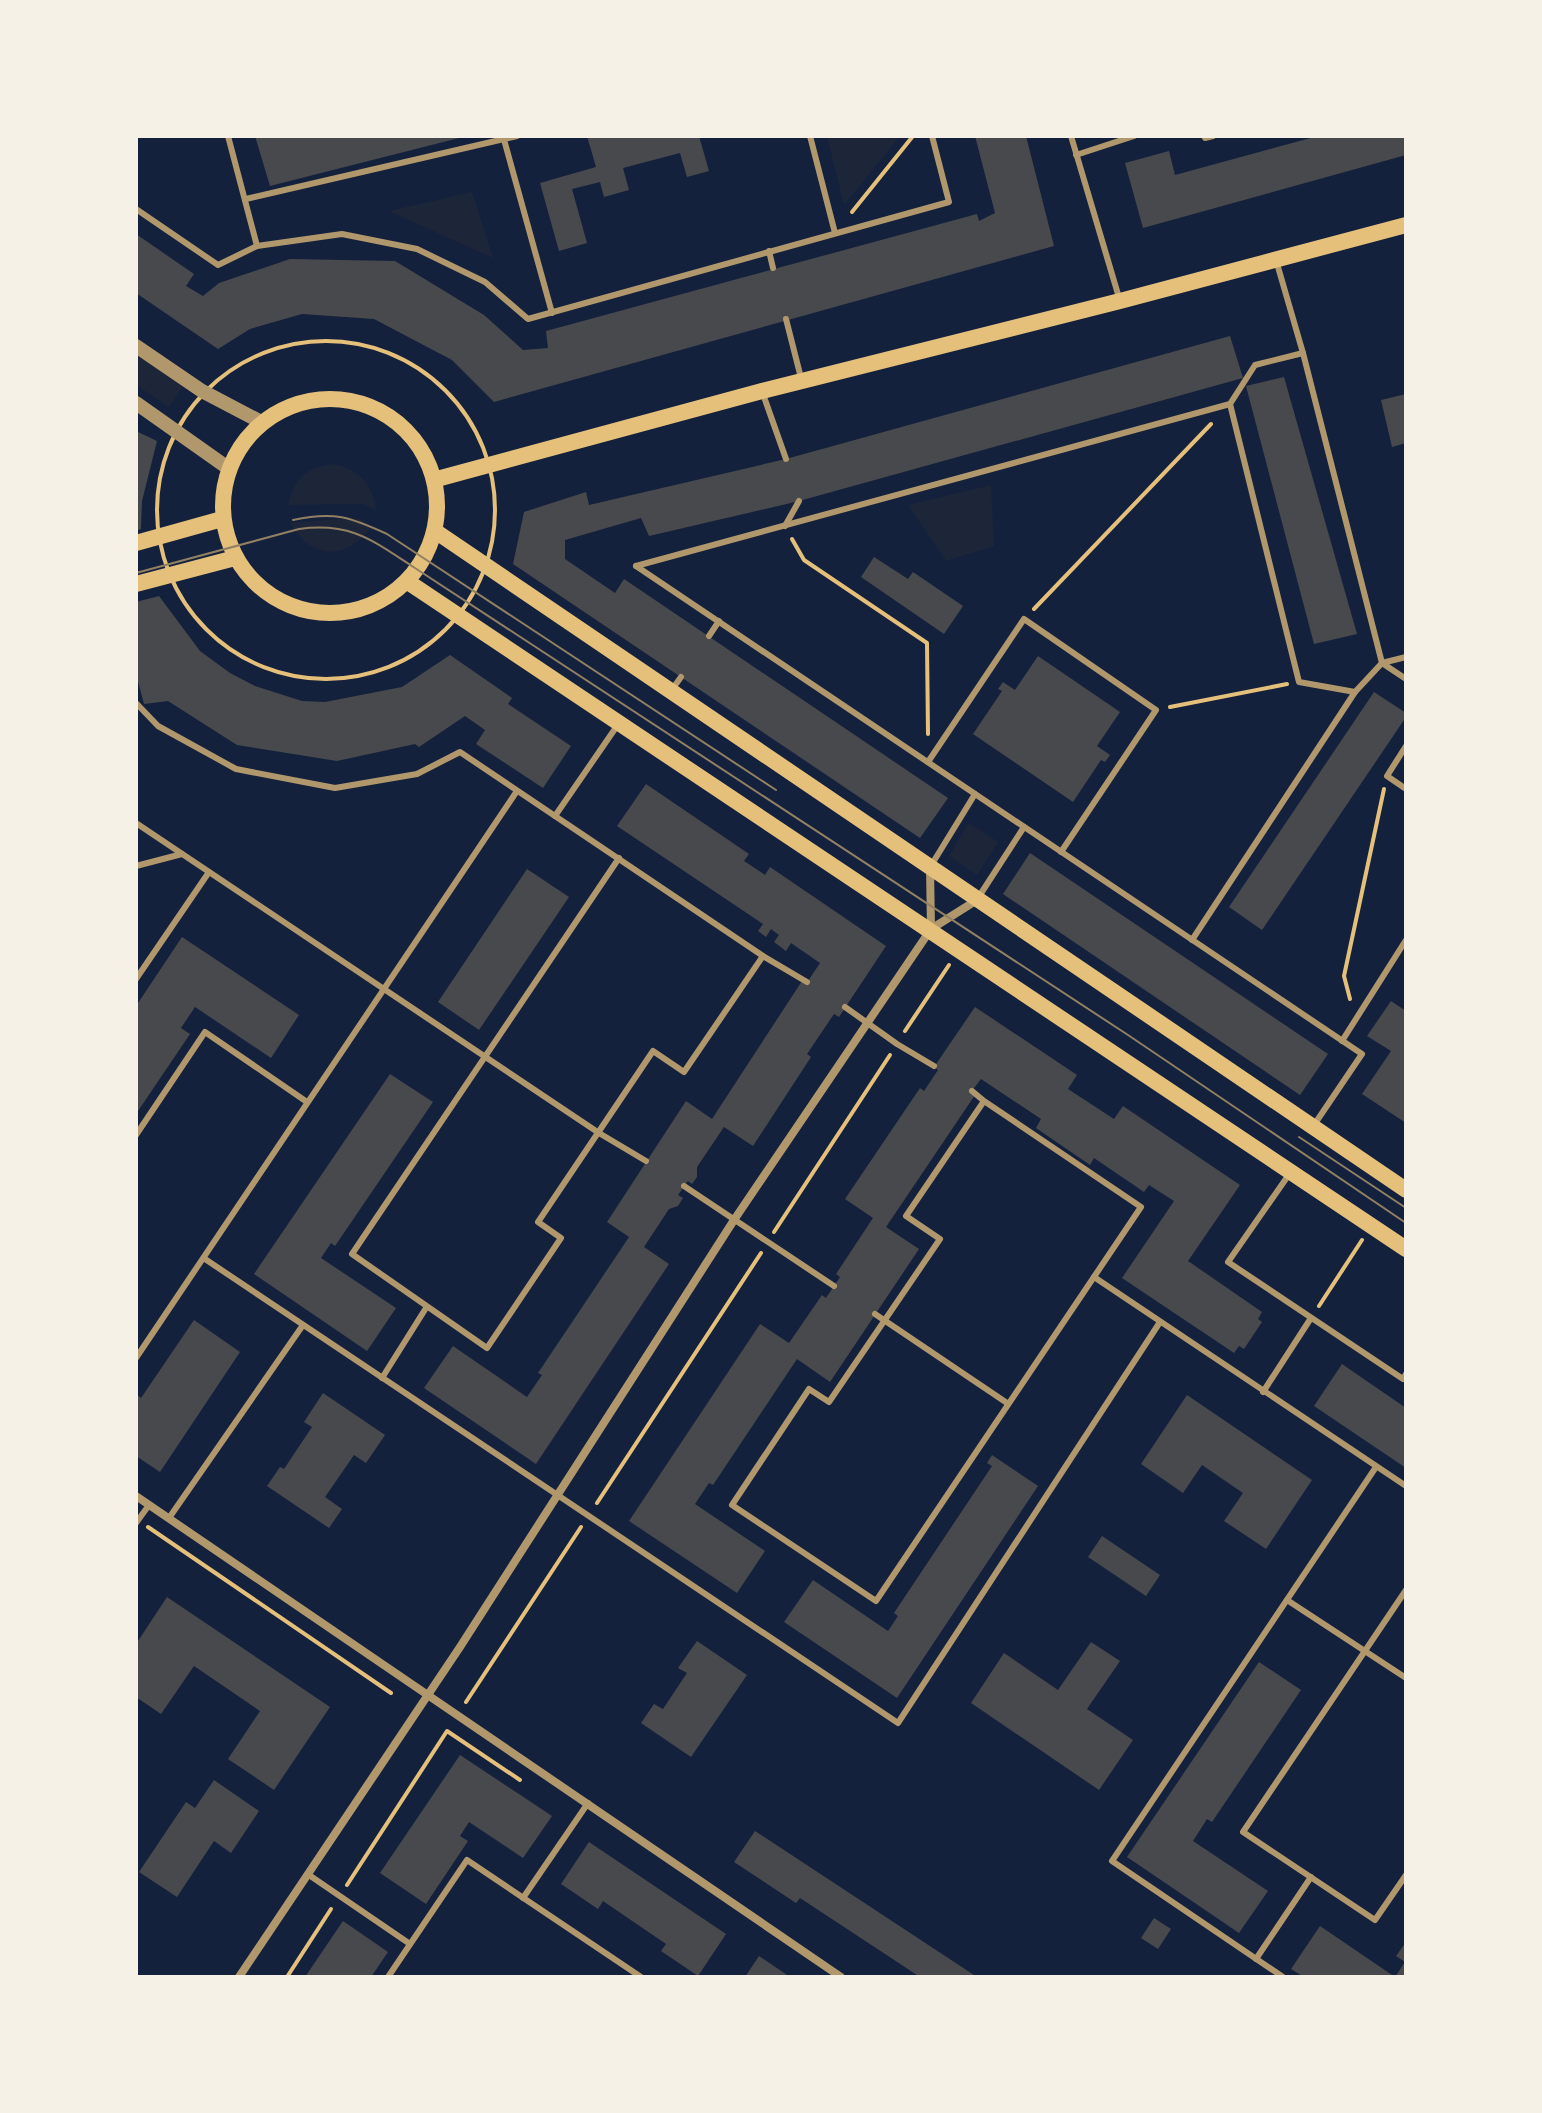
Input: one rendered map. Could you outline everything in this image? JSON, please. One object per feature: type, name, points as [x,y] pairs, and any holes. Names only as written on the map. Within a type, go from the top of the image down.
[{"type":"main road","points":[[437,479],[762,391],[1406,225]]},
{"type":"main road","points":[[349,398],[406,426],[437,479],[435,531],[408,582],[361,611],[313,614],[266,594],[235,558],[222,519],[228,468],[263,423],[303,400],[349,398]]},
{"type":"main road","points":[[136,543],[222,519]]},
{"type":"main road","points":[[435,531],[676,684],[930,867],[1406,1190]]},
{"type":"main road","points":[[136,584],[235,558]]},
{"type":"main road","points":[[408,582],[1406,1249]]},
{"type":"street","points":[[136,346],[202,391],[263,423]]},
{"type":"street","points":[[136,403],[228,468]]},
{"type":"street","points":[[930,867],[931,929]]},
{"type":"street","points":[[239,1977],[428,1694],[734,1220],[931,929],[978,899]]},
{"type":"street","points":[[136,1496],[841,1977]]},
{"type":"lane","points":[[228,136],[257,246]]},
{"type":"lane","points":[[246,199],[517,136]]},
{"type":"lane","points":[[810,136],[835,233]]},
{"type":"lane","points":[[136,209],[218,265],[257,246],[342,234],[417,249],[485,282],[528,319],[949,202],[932,136]]},
{"type":"lane","points":[[1071,136],[1120,301]]},
{"type":"lane","points":[[1076,155],[1134,136]]},
{"type":"lane","points":[[1204,136],[1213,136]]},
{"type":"lane","points":[[504,138],[552,313]]},
{"type":"lane","points":[[769,251],[773,268]]},
{"type":"lane","points":[[1276,260],[1303,353],[1382,663],[1406,679]]},
{"type":"lane","points":[[786,319],[801,381]]},
{"type":"lane","points":[[1303,353],[1255,365],[1230,404],[636,566],[1362,1054],[1313,1127]]},
{"type":"lane","points":[[762,391],[786,459]]},
{"type":"lane","points":[[1230,404],[1299,682],[1355,692]]},
{"type":"lane","points":[[784,527],[799,501]]},
{"type":"lane","points":[[928,762],[1024,619],[1156,710],[1061,852]]},
{"type":"lane","points":[[709,636],[719,621]]},
{"type":"lane","points":[[1192,940],[1355,692],[1382,663],[1406,657]]},
{"type":"lane","points":[[136,703],[158,726],[236,769],[335,788],[417,774],[460,752],[763,956],[807,982]]},
{"type":"lane","points":[[555,816],[619,723]]},
{"type":"lane","points":[[1406,746],[1387,776],[1406,789]]},
{"type":"lane","points":[[136,1358],[517,791]]},
{"type":"lane","points":[[930,867],[975,794]]},
{"type":"lane","points":[[136,823],[599,1133],[646,1161]]},
{"type":"lane","points":[[978,899],[1024,827]]},
{"type":"lane","points":[[136,866],[182,854]]},
{"type":"lane","points":[[619,858],[352,1254],[426,1308],[487,1348],[561,1238],[538,1222],[653,1051],[684,1072],[763,956]]},
{"type":"lane","points":[[136,979],[209,872]]},
{"type":"lane","points":[[1342,1041],[1406,940]]},
{"type":"lane","points":[[845,1007],[934,1066]]},
{"type":"lane","points":[[136,1135],[205,1032],[307,1102]]},
{"type":"lane","points":[[972,1091],[1141,1207],[876,1601],[732,1505],[809,1389],[829,1402],[940,1239],[906,1216],[984,1101]]},
{"type":"lane","points":[[1291,1172],[1228,1262],[1403,1379],[1406,1374]]},
{"type":"lane","points":[[684,1186],[834,1286]]},
{"type":"lane","points":[[205,1259],[898,1723],[1160,1322]]},
{"type":"lane","points":[[1094,1277],[1406,1486]]},
{"type":"lane","points":[[382,1378],[426,1308]]},
{"type":"lane","points":[[875,1314],[1007,1403]]},
{"type":"lane","points":[[1263,1392],[1311,1318]]},
{"type":"lane","points":[[169,1518],[303,1325]]},
{"type":"lane","points":[[1283,1977],[1112,1861],[1376,1467]]},
{"type":"lane","points":[[137,1522],[149,1505]]},
{"type":"lane","points":[[1406,1590],[1243,1832],[1375,1920],[1406,1875]]},
{"type":"lane","points":[[1287,1600],[1406,1678]]},
{"type":"lane","points":[[523,1898],[588,1803]]},
{"type":"lane","points":[[388,1977],[467,1860],[641,1977]]},
{"type":"lane","points":[[309,1875],[410,1944]]},
{"type":"lane","points":[[1256,1959],[1311,1877]]},
{"type":"path","points":[[835,233],[913,136]]},
{"type":"path","points":[[311,342],[363,346],[404,361],[445,390],[479,438],[494,486],[495,525],[488,567],[459,616],[422,650],[400,663],[342,679],[314,679],[284,674],[255,663],[206,628],[187,605],[172,575],[161,536],[160,488],[165,454],[175,430],[202,391],[225,373],[283,347],[311,342]]},
{"type":"path","points":[[1024,619],[1230,404]]},
{"type":"path","points":[[784,527],[804,560],[927,643],[928,762]]},
{"type":"path","points":[[1156,710],[1299,682]]},
{"type":"path","points":[[1355,1021],[1344,976],[1387,776]]},
{"type":"path","points":[[466,1702],[959,950]]},
{"type":"path","points":[[1311,1318],[1370,1225]]},
{"type":"path","points":[[137,1522],[391,1693]]},
{"type":"path","points":[[287,1977],[447,1731]]},
{"type":"shaded area","points":[[827,136],[900,136],[844,205]]},
{"type":"shaded area","points":[[472,192],[493,258],[389,211]]},
{"type":"shaded area","points":[[136,353],[184,385],[169,407],[136,385]]},
{"type":"shaded area","points":[[334,464],[351,470],[363,479],[376,510],[364,504],[288,505],[294,488],[303,476],[316,468]]},
{"type":"shaded area","points":[[991,485],[994,546],[946,561],[908,505]]},
{"type":"shaded area","points":[[361,519],[371,527],[351,546],[329,552],[308,544],[290,523]]},
{"type":"shaded area","points":[[969,823],[998,842],[977,875],[949,856]]},
{"type":"building","points":[[255,136],[463,136],[463,137],[270,186]]},
{"type":"building","points":[[587,136],[699,136],[709,171],[687,177],[680,153],[623,168],[629,190],[604,197],[600,182],[572,189],[587,243],[559,251],[540,183],[596,167]]},
{"type":"building","points":[[975,136],[1026,136],[1054,246],[494,402],[452,360],[374,319],[302,314],[250,329],[218,349],[136,293],[136,234],[194,274],[186,286],[203,296],[219,283],[290,259],[395,261],[484,315],[523,350],[548,348],[546,331],[977,214],[979,221],[995,213]]},
{"type":"building","points":[[1318,136],[1406,136],[1406,155],[1143,228],[1125,163],[1169,151],[1175,175]]},
{"type":"building","points":[[1230,336],[1243,378],[799,501],[649,536],[641,518],[565,540],[565,559],[615,593],[624,579],[948,798],[920,838],[513,564],[524,512],[586,492],[589,505],[786,459]]},
{"type":"building","points":[[1284,377],[1357,634],[1314,644],[1246,386]]},
{"type":"building","points":[[1406,394],[1406,443],[1392,447],[1381,400]]},
{"type":"building","points":[[136,431],[157,441],[142,501],[141,529],[136,531]]},
{"type":"building","points":[[874,557],[908,579],[913,572],[963,606],[944,634],[861,577]]},
{"type":"building","points":[[159,596],[200,651],[230,673],[255,686],[302,701],[325,702],[402,687],[450,655],[512,698],[508,704],[571,746],[543,788],[476,744],[485,730],[465,716],[419,747],[415,744],[337,761],[237,745],[168,701],[144,704],[136,674],[136,602]]},
{"type":"building","points":[[1038,656],[1120,712],[1097,746],[1110,755],[1105,762],[1101,760],[1073,802],[973,734],[1002,691],[998,689],[1003,682],[1015,690]]},
{"type":"building","points":[[1374,692],[1406,713],[1406,717],[1262,930],[1229,907]]},
{"type":"building","points":[[646,784],[749,854],[744,861],[765,875],[770,867],[886,946],[839,1017],[834,1014],[807,1054],[811,1057],[753,1146],[724,1127],[697,1167],[697,1177],[692,1184],[688,1181],[678,1195],[683,1198],[678,1206],[669,1209],[644,1247],[669,1264],[536,1464],[424,1388],[453,1346],[527,1397],[542,1375],[538,1373],[629,1237],[607,1222],[686,1101],[712,1119],[802,981],[806,984],[820,963],[791,943],[786,951],[774,942],[779,935],[771,929],[766,937],[758,931],[763,924],[617,826]]},
{"type":"building","points":[[1030,853],[1328,1054],[1300,1095],[1003,894]]},
{"type":"building","points":[[527,869],[569,897],[479,1030],[438,1002]]},
{"type":"building","points":[[182,937],[299,1015],[271,1058],[195,1007],[181,1028],[190,1034],[136,1114],[136,1006]]},
{"type":"building","points":[[1391,1001],[1406,1011],[1406,1123],[1362,1094],[1391,1051],[1367,1036]]},
{"type":"building","points":[[975,1007],[1077,1075],[1068,1089],[1114,1119],[1123,1106],[1240,1185],[1188,1261],[1262,1312],[1258,1319],[1262,1322],[1244,1349],[1239,1346],[1234,1353],[1122,1278],[1174,1201],[1149,1185],[1144,1192],[1094,1158],[1090,1165],[1036,1128],[1041,1119],[981,1079],[971,1092],[975,1095],[886,1227],[919,1249],[830,1382],[797,1359],[713,1485],[709,1483],[695,1504],[765,1551],[737,1593],[629,1521],[760,1324],[789,1343],[822,1295],[826,1298],[840,1277],[836,1274],[873,1218],[845,1199],[920,1088],[924,1091],[938,1070],[934,1067]]},
{"type":"building","points":[[390,1074],[433,1102],[335,1246],[331,1243],[321,1258],[396,1308],[367,1351],[254,1274]]},
{"type":"building","points":[[194,1320],[240,1352],[160,1472],[136,1456],[136,1394],[141,1398]]},
{"type":"building","points":[[1342,1364],[1406,1408],[1406,1468],[1314,1406]]},
{"type":"building","points":[[323,1393],[385,1435],[366,1463],[354,1455],[325,1497],[342,1509],[329,1528],[267,1486],[280,1467],[284,1469],[312,1427],[304,1422]]},
{"type":"building","points":[[1187,1395],[1312,1480],[1266,1549],[1224,1521],[1243,1493],[1202,1465],[1183,1493],[1141,1464]]},
{"type":"building","points":[[992,1455],[1038,1486],[897,1698],[784,1622],[813,1580],[888,1631],[898,1616],[894,1613],[992,1466],[987,1463]]},
{"type":"building","points":[[1102,1536],[1160,1575],[1146,1596],[1088,1557]]},
{"type":"building","points":[[167,1597],[330,1707],[274,1790],[228,1759],[260,1711],[194,1666],[161,1714],[136,1697],[136,1644]]},
{"type":"building","points":[[697,1641],[747,1675],[691,1757],[641,1723],[654,1704],[663,1709],[687,1673],[678,1668]]},
{"type":"building","points":[[1091,1642],[1120,1661],[1087,1709],[1133,1740],[1099,1790],[971,1703],[1004,1653],[1058,1690]]},
{"type":"building","points":[[1259,1662],[1301,1690],[1212,1822],[1207,1819],[1193,1841],[1268,1891],[1239,1933],[1127,1857]]},
{"type":"building","points":[[460,1755],[552,1816],[523,1858],[469,1822],[460,1836],[468,1841],[426,1904],[380,1873]]},
{"type":"building","points":[[214,1780],[259,1811],[231,1853],[214,1841],[177,1897],[139,1872],[186,1802],[195,1808]]},
{"type":"building","points":[[755,1831],[977,1977],[920,1977],[800,1898],[796,1903],[734,1862]]},
{"type":"building","points":[[589,1842],[726,1934],[698,1976],[661,1951],[666,1944],[603,1901],[598,1909],[561,1884]]},
{"type":"building","points":[[1154,1918],[1171,1929],[1158,1949],[1141,1938]]},
{"type":"building","points":[[343,1921],[388,1952],[371,1977],[305,1977]]},
{"type":"building","points":[[1320,1926],[1395,1977],[1304,1977],[1291,1969]]},
{"type":"building","points":[[1406,1942],[1406,1977],[1395,1977],[1405,1962],[1396,1956]]},
{"type":"building","points":[[759,1956],[790,1977],[745,1977]]},
{"type":"tram line","points":[[293,520],[342,517],[387,534],[776,790]]},
{"type":"tram line","points":[[136,573],[299,529],[334,528],[374,542],[1128,1035],[1406,1223]]},
{"type":"tram line","points":[[1299,1137],[1406,1208]]}]
